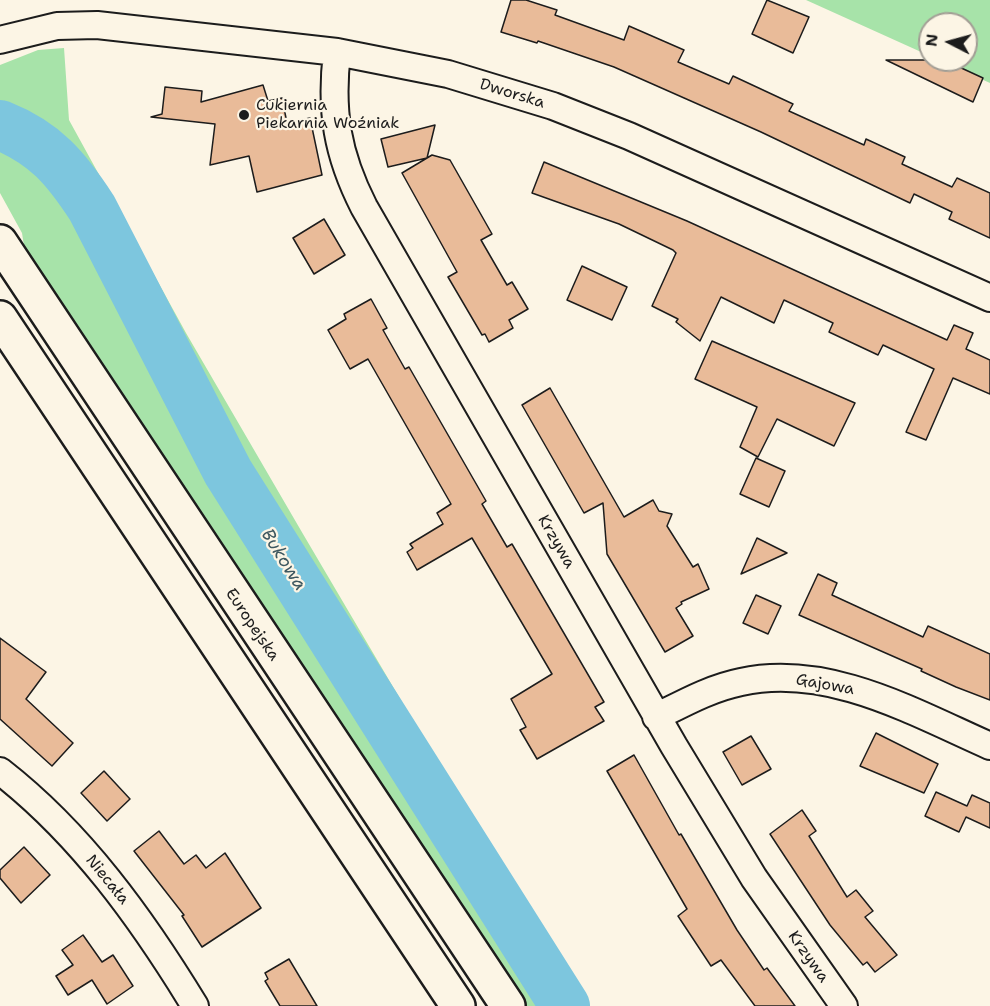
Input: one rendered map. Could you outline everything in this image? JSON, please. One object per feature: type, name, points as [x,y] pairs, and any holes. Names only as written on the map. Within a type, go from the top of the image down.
[{"type":"main road","name":"Europejska","points":[[0,242],[507,1006]]},
{"type":"main road","points":[[0,318],[458,1006]]},
{"type":"street","name":"Dworska","points":[[0,40],[40,29],[74,24],[337,52],[448,75],[562,110],[629,136],[990,298]]},
{"type":"street","name":"Krzywa","points":[[337,52],[334,85],[336,130],[340,150],[353,186],[656,717],[754,878],[844,1006]]},
{"type":"street","name":"Gajowa","points":[[656,717],[697,697],[739,682],[756,679],[802,680],[876,696],[990,746]]},
{"type":"street","name":"Niecała","points":[[0,771],[58,822],[93,861],[147,931],[195,1006]]},
{"type":"green space","points":[[806,0],[990,0],[990,83],[966,72],[978,72],[978,12],[918,12],[918,51]]},
{"type":"green space","points":[[64,48],[69,120],[186,333],[303,534],[505,877],[590,1006],[527,1006],[25,252],[22,233],[0,193],[0,65],[38,50]]},
{"type":"building","points":[[511,0],[526,0],[557,10],[555,15],[624,40],[629,26],[684,50],[678,62],[729,84],[733,76],[793,104],[789,111],[864,145],[866,139],[905,157],[902,164],[952,187],[957,178],[990,193],[990,238],[949,219],[952,212],[914,194],[910,203],[761,132],[614,67],[538,41],[537,43],[501,32]]},
{"type":"building","points":[[767,0],[809,17],[793,53],[752,34]]},
{"type":"building","points":[[886,60],[918,60],[918,72],[970,72],[983,78],[973,102]]},
{"type":"building","points":[[263,85],[268,101],[282,98],[287,123],[310,118],[322,175],[257,192],[249,156],[210,165],[215,124],[151,117],[162,114],[165,87],[202,91],[201,102]]},
{"type":"building","points":[[435,125],[427,158],[388,167],[381,139]]},
{"type":"building","points":[[432,155],[450,160],[492,234],[481,240],[507,285],[512,282],[528,309],[509,320],[513,328],[489,342],[485,334],[482,335],[448,277],[457,272],[402,173]]},
{"type":"building","points":[[544,162],[687,221],[947,340],[954,325],[973,333],[966,349],[990,360],[990,394],[953,378],[926,440],[906,432],[934,369],[883,345],[878,355],[829,332],[833,323],[784,300],[774,323],[721,297],[700,341],[676,322],[678,319],[652,306],[676,253],[619,224],[532,193]]},
{"type":"building","points":[[324,219],[345,255],[314,274],[293,238]]},
{"type":"building","points":[[582,266],[627,287],[612,320],[567,300]]},
{"type":"building","points":[[371,299],[387,328],[383,330],[405,369],[409,367],[486,501],[482,504],[507,547],[512,544],[604,702],[595,707],[604,721],[537,759],[520,730],[526,727],[511,699],[552,674],[472,538],[417,570],[407,552],[413,548],[410,544],[443,524],[437,513],[451,504],[368,359],[350,369],[328,330],[346,319],[344,314]]},
{"type":"building","points":[[712,341],[855,403],[834,446],[777,419],[758,457],[740,447],[757,407],[695,379]]},
{"type":"building","points":[[550,388],[624,517],[653,500],[659,511],[672,514],[667,526],[693,567],[698,564],[709,589],[681,602],[682,604],[676,608],[693,636],[665,652],[607,554],[603,503],[584,513],[522,405]]},
{"type":"building","points":[[756,458],[785,471],[769,507],[740,494]]},
{"type":"building","points":[[757,538],[787,553],[741,574]]},
{"type":"building","points":[[818,574],[837,583],[832,595],[923,637],[928,626],[990,654],[990,700],[956,687],[921,671],[922,669],[799,615]]},
{"type":"building","points":[[756,595],[781,606],[768,634],[743,623]]},
{"type":"building","points":[[0,638],[46,672],[26,699],[73,743],[52,766],[0,719]]},
{"type":"building","points":[[876,733],[938,764],[924,793],[860,766]]},
{"type":"building","points":[[751,736],[771,769],[742,785],[723,752]]},
{"type":"building","points":[[634,755],[737,930],[764,970],[767,968],[795,1006],[755,1006],[721,960],[711,966],[678,916],[687,909],[607,771]]},
{"type":"building","points":[[104,771],[130,799],[107,821],[81,793]]},
{"type":"building","points":[[936,792],[967,806],[972,795],[990,803],[990,828],[966,817],[959,832],[925,816]]},
{"type":"building","points":[[802,810],[816,831],[809,836],[847,897],[856,890],[873,911],[865,917],[897,955],[875,972],[867,962],[863,965],[830,925],[770,834]]},
{"type":"building","points":[[159,831],[184,864],[196,855],[206,868],[225,853],[261,908],[202,947],[182,916],[184,915],[134,851]]},
{"type":"building","points":[[24,847],[50,875],[21,903],[0,878],[0,870]]},
{"type":"building","points":[[83,935],[102,962],[113,955],[133,986],[107,1004],[92,980],[68,995],[56,976],[73,965],[62,950]]},
{"type":"building","points":[[289,959],[317,1006],[280,1006],[265,981],[268,979],[265,973]]},
{"type":"waterway","name":"Bukowa","points":[[0,125],[30,140],[53,158],[92,208],[228,472],[565,1006]]},
{"type":"place","name":"Cukiernia Piekarnia Woźniak","points":[[244,115]]}]
